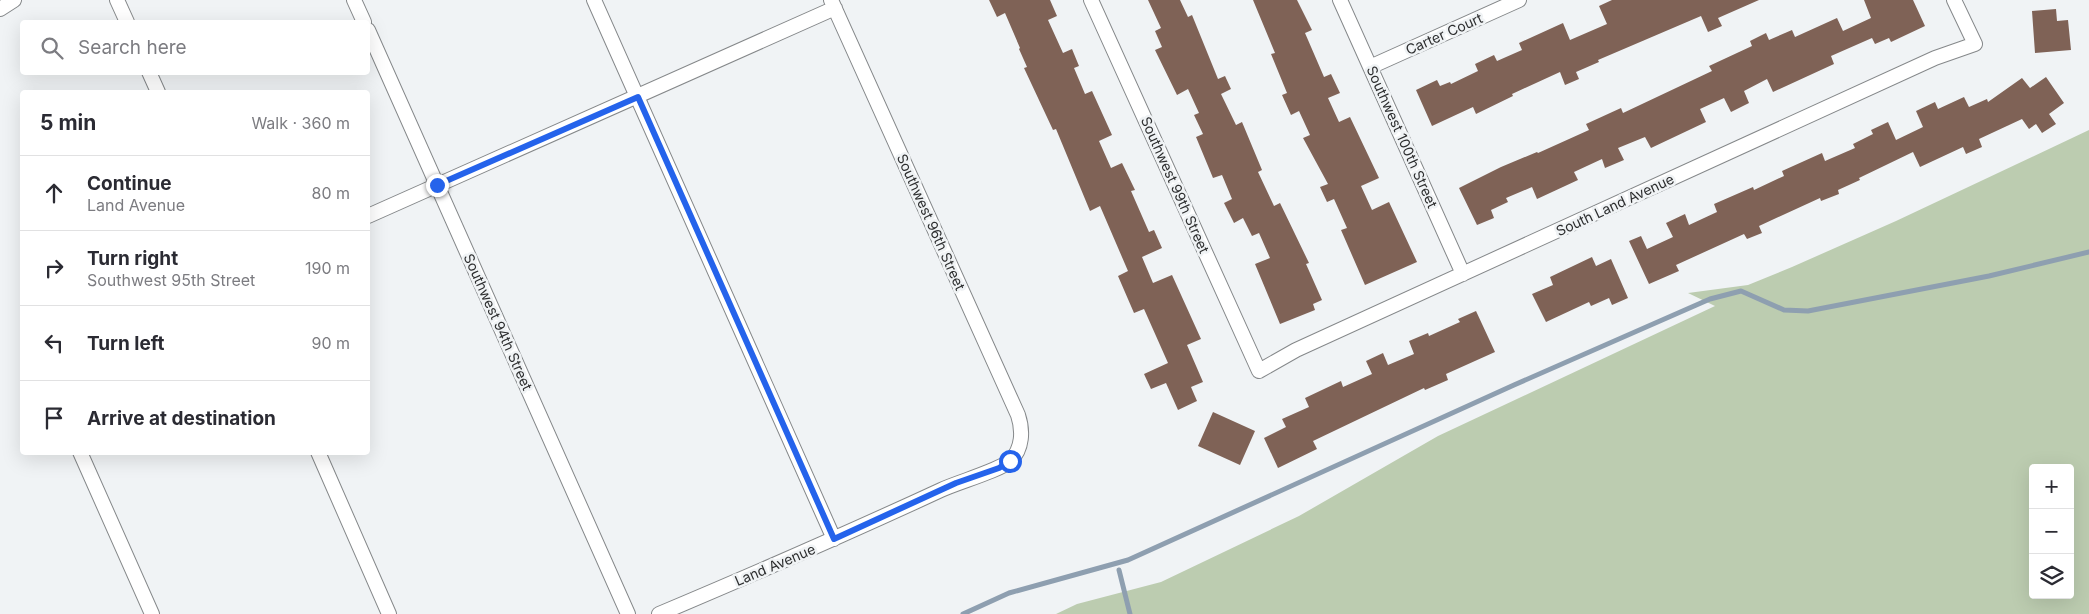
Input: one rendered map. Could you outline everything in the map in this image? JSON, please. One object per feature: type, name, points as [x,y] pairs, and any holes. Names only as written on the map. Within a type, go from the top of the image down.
[{"type":"street","points":[[0,9],[14,0]]},
{"type":"street","points":[[117,0],[126,20]]},
{"type":"street","points":[[354,0],[363,20]]},
{"type":"street","points":[[594,0],[834,539]]},
{"type":"street","name":"Southwest 99th Street","points":[[1091,0],[1259,371]]},
{"type":"street","name":"Southwest 100th Street","points":[[1340,0],[1464,274]]},
{"type":"street","name":"Carter Court","points":[[1370,67],[1519,0]]},
{"type":"street","name":"South Land Avenue","points":[[1259,371],[1296,350],[1935,58],[1975,44],[1954,0]]},
{"type":"street","points":[[370,215],[638,97],[833,4]]},
{"type":"street","name":"Southwest 96th Street","points":[[833,4],[1018,415],[1022,432],[1020,446]]},
{"type":"street","name":"Southwest 94th Street","points":[[370,34],[628,614]]},
{"type":"street","points":[[150,75],[157,90]]},
{"type":"street","name":"Land Avenue","points":[[660,614],[834,539],[956,483],[1004,465],[1014,457],[1020,446]]},
{"type":"street","points":[[81,455],[152,614]]},
{"type":"street","points":[[319,455],[389,614]]},
{"type":"green space","points":[[2089,130],[2089,614],[1056,614],[1077,604],[1161,582],[1299,516],[1438,436],[1715,306],[1688,293],[1748,285],[1896,221]]},
{"type":"building","points":[[989,0],[1050,0],[1057,16],[1048,20],[1063,53],[1072,49],[1079,66],[1074,68],[1085,94],[1092,91],[1112,135],[1099,141],[1111,168],[1122,163],[1135,190],[1131,191],[1149,232],[1154,230],[1162,248],[1142,257],[1153,283],[1172,275],[1201,339],[1187,345],[1203,382],[1191,387],[1197,401],[1178,410],[1166,383],[1151,389],[1144,374],[1168,363],[1144,309],[1134,313],[1118,276],[1128,271],[1100,206],[1090,211],[1056,129],[1053,130],[1024,68],[1027,67],[1005,13],[997,17]]},
{"type":"building","points":[[1148,0],[1180,0],[1188,17],[1192,15],[1218,79],[1225,76],[1231,89],[1221,94],[1236,125],[1242,122],[1262,170],[1258,172],[1274,206],[1280,203],[1309,263],[1306,264],[1322,300],[1313,304],[1315,310],[1280,324],[1255,264],[1270,258],[1259,233],[1252,236],[1243,218],[1234,223],[1224,203],[1232,199],[1222,175],[1213,178],[1196,137],[1203,134],[1194,115],[1199,113],[1188,89],[1177,95],[1155,50],[1162,47],[1155,31],[1161,28]]},
{"type":"building","points":[[1253,0],[1297,0],[1312,30],[1305,33],[1324,77],[1331,74],[1340,93],[1328,98],[1339,122],[1350,117],[1379,178],[1361,186],[1372,210],[1389,202],[1417,262],[1365,285],[1341,230],[1347,228],[1334,199],[1327,202],[1320,187],[1328,184],[1303,138],[1310,135],[1299,111],[1291,115],[1282,95],[1287,93],[1271,54],[1275,53]]},
{"type":"building","points":[[1612,0],[1759,0],[1718,18],[1722,26],[1708,32],[1701,16],[1598,60],[1599,62],[1576,72],[1579,79],[1565,85],[1560,72],[1512,94],[1513,96],[1476,114],[1473,107],[1432,126],[1416,90],[1437,80],[1440,86],[1450,82],[1451,84],[1478,71],[1475,64],[1494,55],[1497,61],[1522,50],[1519,43],[1563,23],[1570,40],[1607,24],[1599,6]]},
{"type":"building","points":[[1864,0],[1913,0],[1925,26],[1891,42],[1889,38],[1875,44],[1872,38],[1831,56],[1834,64],[1773,92],[1767,79],[1744,91],[1749,103],[1731,112],[1724,98],[1700,109],[1706,122],[1651,148],[1645,137],[1618,148],[1624,160],[1605,168],[1602,159],[1574,172],[1578,180],[1537,199],[1532,187],[1506,198],[1508,202],[1491,210],[1494,218],[1477,225],[1459,188],[1501,167],[1589,130],[1586,124],[1621,108],[1623,113],[1712,71],[1709,66],[1752,46],[1750,41],[1766,33],[1769,40],[1792,30],[1795,37],[1837,18],[1843,31],[1871,18]]},
{"type":"building","points":[[2056,9],[2057,21],[2068,20],[2071,50],[2035,53],[2032,11]]},
{"type":"building","points":[[2046,77],[2064,103],[2049,114],[2056,124],[2042,133],[2036,124],[2029,129],[2022,119],[1979,139],[1982,147],[1966,154],[1963,147],[1920,167],[1913,152],[1859,178],[1860,180],[1838,190],[1839,194],[1821,201],[1820,198],[1759,226],[1762,233],[1747,239],[1744,234],[1676,265],[1679,271],[1649,284],[1629,241],[1641,236],[1647,249],[1673,237],[1666,223],[1685,214],[1689,225],[1717,212],[1714,204],[1753,187],[1754,190],[1784,176],[1782,171],[1822,153],[1825,161],[1855,148],[1853,144],[1873,134],[1871,130],[1888,122],[1896,140],[1923,127],[1916,111],[1935,102],[1938,109],[1964,97],[1969,107],[1987,99],[1988,102],[2022,78],[2030,88]]},
{"type":"building","points":[[1592,257],[1596,266],[1611,259],[1628,298],[1612,305],[1609,298],[1591,306],[1589,302],[1546,322],[1532,294],[1553,285],[1550,277]]},
{"type":"building","points":[[1476,311],[1495,352],[1446,374],[1448,380],[1425,390],[1424,388],[1313,441],[1317,449],[1278,468],[1264,438],[1286,427],[1282,419],[1309,407],[1305,398],[1341,381],[1343,387],[1372,374],[1366,361],[1383,353],[1388,365],[1414,354],[1409,341],[1428,333],[1429,336],[1460,322],[1458,319]]},
{"type":"building","points":[[1213,412],[1255,431],[1240,465],[1198,446]]},
{"type":"waterway","points":[[963,614],[1009,593],[1128,560],[1514,385],[1710,299],[1741,291],[1784,310],[1808,311],[1989,276],[2089,252]]},
{"type":"waterway","points":[[1119,570],[1130,614]]},
{"type":"route","points":[[437,185],[638,97],[834,539],[956,483],[999,468],[1010,461]]}]
